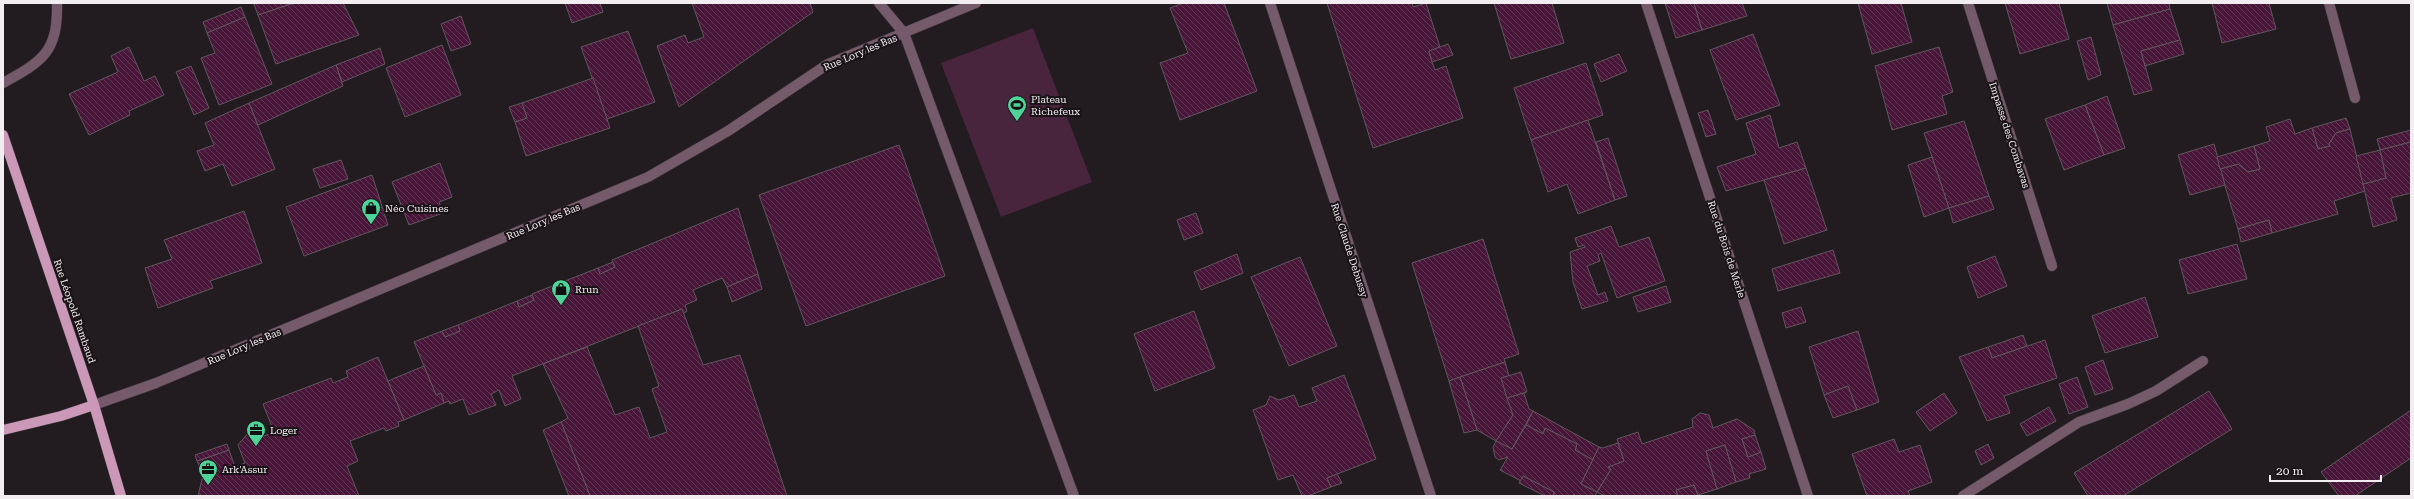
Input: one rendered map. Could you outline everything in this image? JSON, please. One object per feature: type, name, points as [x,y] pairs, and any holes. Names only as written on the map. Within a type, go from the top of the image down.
[{"type":"main road","name":"Rue Léopold Rambaud","points":[[3,135],[94,405],[121,496]]},
{"type":"main road","points":[[3,430],[61,416],[94,405]]},
{"type":"street","points":[[3,83],[32,66],[52,47],[57,3]]},
{"type":"street","points":[[879,3],[904,33],[1074,496]]},
{"type":"street","name":"Rue Lory les Bas","points":[[94,405],[156,383],[648,177],[728,131],[828,64],[976,3]]},
{"type":"street","name":"Rue Claude Debussy","points":[[1270,3],[1431,496]]},
{"type":"street","name":"Rue du Bois de Merle","points":[[1646,3],[1808,496]]},
{"type":"street","name":"Impasse des Combavas","points":[[1968,3],[2052,266]]},
{"type":"street","points":[[2328,3],[2355,98]]},
{"type":"street","points":[[1963,496],[2079,422],[2128,404],[2156,391],[2203,361]]},
{"type":"shaded area","name":"Plateau Richefeux","points":[[1033,28],[1092,182],[1001,217],[941,63]]},
{"type":"building","points":[[294,3],[258,15],[254,4]]},
{"type":"building","points":[[294,3],[343,3],[359,35],[276,64],[258,15]]},
{"type":"building","points":[[565,3],[600,3],[603,12],[572,23]]},
{"type":"building","points":[[692,3],[810,3],[813,12],[679,107],[657,46],[685,35],[688,43],[704,37]]},
{"type":"building","points":[[1183,3],[1224,3],[1257,91],[1180,120],[1160,63],[1188,53],[1170,8]]},
{"type":"building","points":[[1327,3],[1412,3],[1413,7],[1426,3],[1440,47],[1429,51],[1432,62],[1435,70],[1446,66],[1463,118],[1373,148]]},
{"type":"building","points":[[1494,3],[1552,3],[1564,43],[1511,59]]},
{"type":"building","points":[[1665,3],[1694,3],[1702,30],[1676,38]]},
{"type":"building","points":[[1694,3],[1742,3],[1747,16],[1702,30]]},
{"type":"building","points":[[1858,3],[1901,3],[1912,42],[1872,54]]},
{"type":"building","points":[[2005,3],[2059,3],[2069,39],[2020,54]]},
{"type":"building","points":[[2107,3],[2169,3],[2170,9],[2113,25]]},
{"type":"building","points":[[2212,3],[2269,3],[2276,29],[2222,43]]},
{"type":"building","points":[[241,7],[245,17],[207,33],[203,22]]},
{"type":"building","points":[[2170,9],[2180,40],[2141,51],[2152,90],[2134,95],[2113,25]]},
{"type":"building","points":[[461,16],[471,44],[451,51],[441,24]]},
{"type":"building","points":[[245,17],[272,84],[219,105],[201,58],[215,53],[207,33]]},
{"type":"building","points":[[628,31],[655,102],[607,119],[581,47]]},
{"type":"building","points":[[1753,34],[1780,105],[1736,120],[1710,50]]},
{"type":"building","points":[[2091,37],[2101,75],[2088,80],[2077,41]]},
{"type":"building","points":[[2180,40],[2184,54],[2145,66],[2141,51]]},
{"type":"building","points":[[1448,44],[1453,55],[1432,62],[1429,51]]},
{"type":"building","points":[[442,45],[461,95],[405,117],[386,68]]},
{"type":"building","points":[[129,47],[144,81],[155,76],[164,95],[129,111],[130,115],[89,135],[69,94],[118,72],[111,56]]},
{"type":"building","points":[[1939,47],[1953,92],[1942,96],[1947,114],[1892,130],[1875,66]]},
{"type":"building","points":[[380,48],[385,64],[342,82],[336,65]]},
{"type":"building","points":[[1619,54],[1627,71],[1601,82],[1594,64]]},
{"type":"building","points":[[1586,63],[1603,115],[1531,140],[1514,88]]},
{"type":"building","points":[[336,65],[343,86],[258,125],[249,103]]},
{"type":"building","points":[[191,66],[209,108],[194,115],[176,72]]},
{"type":"building","points":[[593,78],[610,128],[526,156],[515,122],[527,118],[522,103]]},
{"type":"building","points":[[2107,96],[2125,148],[2104,155],[2085,105]]},
{"type":"building","points":[[249,103],[275,169],[232,186],[223,164],[205,171],[197,151],[214,145],[205,123]]},
{"type":"building","points":[[522,103],[527,118],[515,122],[509,107]]},
{"type":"building","points":[[2085,105],[2104,155],[2064,170],[2045,119]]},
{"type":"building","points":[[1708,110],[1716,134],[1706,137],[1698,113]]},
{"type":"building","points":[[1770,115],[1779,148],[1797,142],[1806,168],[1726,191],[1717,167],[1756,154],[1746,123]]},
{"type":"building","points":[[2346,118],[2350,129],[2336,133],[2329,144],[2330,146],[2318,149],[2312,128]]},
{"type":"building","points":[[2290,119],[2295,134],[2312,128],[2318,149],[2330,146],[2329,144],[2336,133],[2350,129],[2365,191],[2334,201],[2338,214],[2272,233],[2269,220],[2238,229],[2220,169],[2238,164],[2248,172],[2260,169],[2254,146],[2270,141],[2266,127]]},
{"type":"building","points":[[1588,120],[1615,200],[1578,214],[1567,184],[1548,192],[1531,140]]},
{"type":"building","points":[[1964,121],[1989,196],[1949,208],[1924,133]]},
{"type":"building","points":[[2411,130],[2411,142],[2380,150],[2377,139]]},
{"type":"building","points":[[1608,138],[1627,196],[1615,200],[1596,142]]},
{"type":"building","points":[[2411,142],[2411,193],[2391,198],[2397,220],[2373,227],[2363,184],[2386,178],[2380,150]]},
{"type":"building","points":[[2214,144],[2225,185],[2190,195],[2178,155]]},
{"type":"building","points":[[899,145],[945,276],[806,326],[759,195]]},
{"type":"building","points":[[2254,146],[2260,169],[2248,172],[2238,164],[2220,169],[2217,157]]},
{"type":"building","points":[[2380,150],[2386,178],[2363,184],[2356,156]]},
{"type":"building","points":[[1932,157],[1949,208],[1924,217],[1908,165]]},
{"type":"building","points":[[341,160],[348,179],[320,188],[313,169]]},
{"type":"building","points":[[440,163],[452,197],[439,202],[443,213],[409,225],[392,182]]},
{"type":"building","points":[[1806,168],[1827,230],[1784,244],[1764,180]]},
{"type":"building","points":[[372,175],[388,225],[304,256],[286,207]]},
{"type":"building","points":[[1989,196],[1994,209],[1953,223],[1949,208]]},
{"type":"building","points":[[738,208],[758,274],[727,287],[722,278],[693,290],[697,300],[685,305],[687,311],[684,313],[682,309],[512,376],[521,399],[505,406],[499,390],[491,394],[496,405],[469,415],[463,399],[450,404],[449,401],[444,403],[441,393],[436,395],[414,342],[442,331],[445,337],[460,331],[458,325],[517,301],[519,307],[534,300],[532,294],[598,268],[600,274],[615,267],[612,260]]},
{"type":"building","points":[[244,211],[262,263],[210,281],[213,288],[158,308],[145,268],[172,259],[164,240]]},
{"type":"building","points":[[1196,213],[1203,233],[1184,240],[1177,220]]},
{"type":"building","points":[[2269,220],[2272,233],[2241,242],[2238,229]]},
{"type":"building","points":[[1611,226],[1619,247],[1649,237],[1665,281],[1617,298],[1601,253],[1598,255],[1600,261],[1587,266],[1598,295],[1605,292],[1608,301],[1582,309],[1573,282],[1570,252],[1585,247],[1584,245],[1578,247],[1575,238]]},
{"type":"building","points":[[1483,239],[1519,354],[1504,359],[1505,362],[1449,381],[1412,263]]},
{"type":"building","points":[[2237,244],[2247,279],[2188,294],[2179,260]]},
{"type":"building","points":[[1833,250],[1840,273],[1778,291],[1772,269]]},
{"type":"building","points":[[1237,254],[1243,273],[1201,290],[1194,272]]},
{"type":"building","points":[[1995,256],[2007,286],[1978,298],[1967,267]]},
{"type":"building","points":[[1300,257],[1337,346],[1289,366],[1251,277]]},
{"type":"building","points":[[613,262],[615,267],[600,274],[598,268]]},
{"type":"building","points":[[758,274],[762,289],[732,302],[727,287]]},
{"type":"building","points":[[1666,286],[1671,302],[1638,312],[1633,297]]},
{"type":"building","points":[[532,295],[534,300],[519,307],[517,301]]},
{"type":"building","points":[[2145,297],[2158,337],[2105,353],[2092,316]]},
{"type":"building","points":[[1801,307],[1806,322],[1786,328],[1782,313]]},
{"type":"building","points":[[682,309],[703,365],[740,355],[787,496],[590,496],[561,422],[568,418],[543,364],[587,347],[615,415],[639,407],[650,438],[667,432],[652,389],[659,386],[638,326]]},
{"type":"building","points":[[1194,311],[1215,368],[1155,391],[1134,334]]},
{"type":"building","points":[[458,325],[460,331],[445,337],[442,331]]},
{"type":"building","points":[[1858,331],[1879,402],[1857,410],[1848,386],[1824,395],[1809,347]]},
{"type":"building","points":[[2023,335],[2027,346],[1992,358],[1988,347]]},
{"type":"building","points":[[2045,340],[2057,378],[2004,396],[2010,413],[1987,421],[1959,357],[1988,347],[1992,358]]},
{"type":"building","points":[[378,357],[404,420],[398,422],[399,426],[386,431],[384,428],[350,441],[358,461],[347,466],[359,496],[198,496],[203,475],[197,461],[229,450],[235,467],[245,463],[238,445],[254,426],[259,438],[274,432],[263,404],[331,378],[333,383],[348,377],[346,371]]},
{"type":"building","points":[[2103,360],[2113,389],[2095,395],[2085,367]]},
{"type":"building","points":[[1505,362],[1509,376],[1501,378],[1513,415],[1496,441],[1477,430],[1460,377]]},
{"type":"building","points":[[424,366],[436,395],[441,393],[444,403],[404,420],[388,381]]},
{"type":"building","points":[[1521,372],[1527,392],[1507,398],[1501,378]]},
{"type":"building","points":[[1344,375],[1376,459],[1327,478],[1331,487],[1308,496],[1302,496],[1293,475],[1278,480],[1253,410],[1266,405],[1270,396],[1279,400],[1294,395],[1299,407],[1317,401],[1312,388]]},
{"type":"building","points":[[1460,377],[1477,430],[1464,433],[1449,381]]},
{"type":"building","points":[[2077,377],[2088,407],[2069,414],[2059,384]]},
{"type":"building","points":[[1848,386],[1857,410],[1833,418],[1824,395]]},
{"type":"building","points":[[2209,391],[2232,429],[2123,496],[2088,496],[2074,473]]},
{"type":"building","points":[[1524,393],[1529,409],[1533,411],[1512,449],[1496,441],[1513,415],[1507,398]]},
{"type":"building","points":[[1944,393],[1957,413],[1930,431],[1916,412]]},
{"type":"building","points":[[2049,407],[2056,421],[2027,436],[2020,424]]},
{"type":"building","points":[[2411,410],[2411,458],[2355,496],[2339,496],[2321,472]]},
{"type":"building","points":[[1533,411],[1599,447],[1593,460],[1575,450],[1577,444],[1545,428],[1543,434],[1526,425]]},
{"type":"building","points":[[1700,413],[1709,415],[1713,428],[1737,419],[1754,430],[1755,435],[1742,439],[1748,457],[1761,452],[1766,469],[1749,474],[1750,478],[1736,482],[1725,445],[1706,451],[1717,489],[1698,495],[1694,485],[1676,490],[1678,495],[1673,496],[1605,496],[1597,492],[1611,469],[1608,467],[1624,461],[1617,439],[1638,432],[1642,444],[1693,427],[1692,419]]},
{"type":"building","points":[[561,422],[590,496],[569,496],[543,430]]},
{"type":"building","points":[[1526,425],[1543,434],[1545,428],[1577,444],[1575,450],[1593,460],[1581,484],[1597,492],[1595,496],[1574,496],[1574,494],[1573,496],[1554,496],[1554,492],[1523,476],[1521,481],[1500,470],[1508,457],[1499,460],[1495,457],[1493,447],[1496,441],[1512,449]]},
{"type":"building","points":[[1755,435],[1761,452],[1748,457],[1742,439]]},
{"type":"building","points":[[1894,439],[1899,452],[1920,445],[1932,482],[1908,491],[1910,496],[1867,496],[1852,454]]},
{"type":"building","points":[[1618,443],[1624,461],[1608,467],[1611,469],[1597,492],[1581,484],[1599,447],[1603,448]]},
{"type":"building","points":[[227,444],[229,450],[197,461],[195,455]]},
{"type":"building","points":[[1988,444],[1994,458],[1981,465],[1975,451]]},
{"type":"building","points":[[1725,445],[1736,482],[1717,489],[1706,451]]},
{"type":"building","points":[[1337,474],[1342,483],[1331,487],[1327,478]]},
{"type":"building","points":[[1523,476],[1554,492],[1553,496],[1545,496],[1519,483]]},
{"type":"building","points":[[1694,485],[1698,496],[1678,496],[1676,490]]},
{"type":"place","name":"Plateau Richefeux","points":[[1017,122]]},
{"type":"place","name":"Néo Cuisines","points":[[371,225]]},
{"type":"place","name":"Rrun","points":[[561,306]]},
{"type":"place","name":"Loger","points":[[256,447]]},
{"type":"place","name":"Ark'Assur","points":[[208,486]]}]
